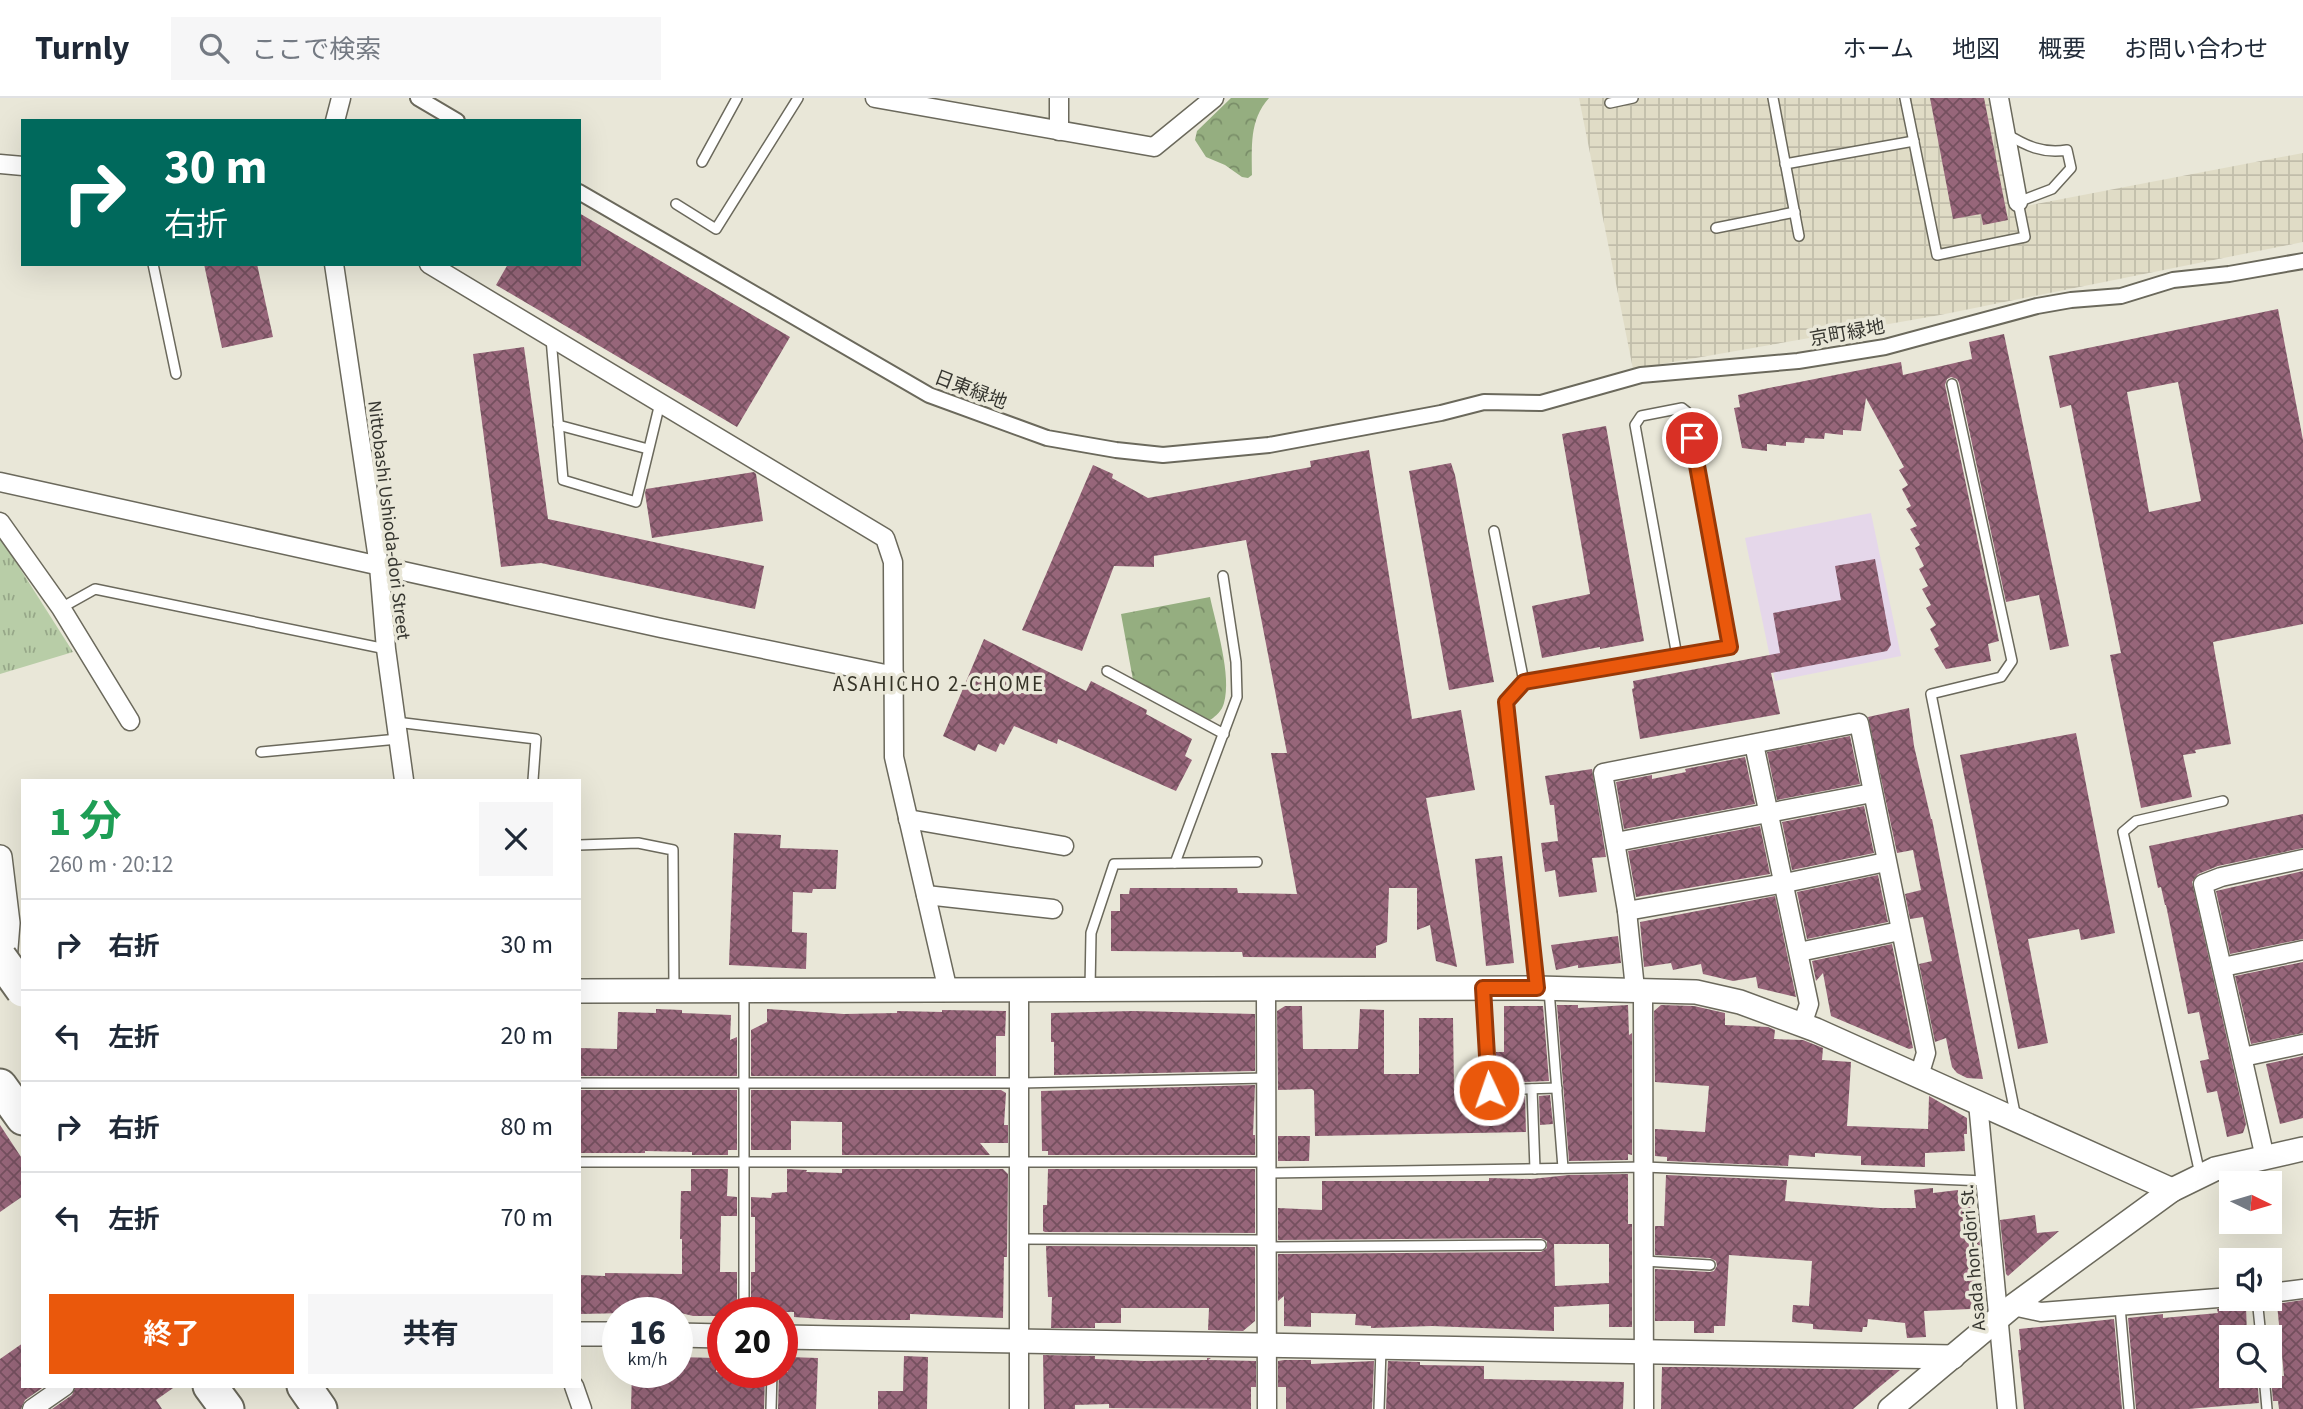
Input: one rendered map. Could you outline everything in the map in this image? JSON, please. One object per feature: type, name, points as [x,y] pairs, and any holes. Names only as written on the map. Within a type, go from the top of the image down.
[{"type":"highway","points":[[0,958],[16,992]]},
{"type":"highway","points":[[0,1086],[21,1115]]},
{"type":"highway","points":[[212,1388],[227,1409]]},
{"type":"highway","points":[[286,1388],[298,1409]]},
{"type":"highway","points":[[305,1388],[320,1409]]},
{"type":"street","points":[[336,119],[341,98]]},
{"type":"street","points":[[418,98],[454,119]]},
{"type":"street","points":[[875,98],[942,104],[1059,131],[1154,147],[1214,98]]},
{"type":"street","points":[[1059,98],[1059,131]]},
{"type":"street","points":[[1192,98],[1193,117]]},
{"type":"street","points":[[1999,98],[2018,202]]},
{"type":"street","points":[[0,164],[21,166]]},
{"type":"street","name":"日東緑地","points":[[581,193],[929,395],[1048,438],[1163,455],[1269,445],[1395,422]]},
{"type":"street","name":"京町緑地","points":[[1395,422],[1484,402],[1541,403],[1641,375],[1798,360],[1885,346],[2037,306],[2121,296],[2173,279],[2229,274],[2303,261]]},
{"type":"street","name":"Nittobashi Ushioda-dori Street","points":[[334,266],[379,566],[386,649],[404,779]]},
{"type":"street","points":[[434,266],[454,274],[551,338],[885,538],[893,562],[894,757],[948,990]]},
{"type":"street","points":[[0,482],[661,628],[895,676]]},
{"type":"street","points":[[0,522],[61,608],[130,721]]},
{"type":"street","points":[[1644,1409],[1644,1167],[1639,989],[1603,773],[1859,723],[1926,1053],[1919,1076]]},
{"type":"street","points":[[1754,744],[1809,1004],[1802,1025]]},
{"type":"street","points":[[1616,842],[1872,793]]},
{"type":"street","points":[[908,819],[1064,846]]},
{"type":"street","points":[[0,858],[8,923],[4,975],[16,992]]},
{"type":"street","points":[[2265,1158],[2203,884],[2221,877],[2303,859]]},
{"type":"street","points":[[1627,911],[1886,862]]},
{"type":"street","points":[[926,895],[1053,909]]},
{"type":"street","points":[[1799,952],[1900,931]]},
{"type":"street","points":[[2223,967],[2303,950]]},
{"type":"street","points":[[1266,988],[1267,1409]]},
{"type":"street","points":[[581,991],[1543,988],[1696,992],[1740,1002],[1802,1025],[2172,1190]]},
{"type":"street","points":[[1019,991],[1019,1409]]},
{"type":"street","points":[[2243,1057],[2303,1044]]},
{"type":"street","name":"Asada hon-dōri St.","points":[[1978,1103],[2005,1313],[2007,1409]]},
{"type":"street","points":[[1890,1409],[2005,1313],[2172,1190],[2215,1169],[2303,1149]]},
{"type":"street","points":[[2282,1292],[2303,1289]]},
{"type":"street","points":[[2005,1313],[2219,1298]]},
{"type":"street","points":[[581,1334],[602,1334]]},
{"type":"street","points":[[798,1337],[1952,1357]]},
{"type":"street","points":[[32,1409],[62,1388]]},
{"type":"street","points":[[575,1388],[582,1409]]},
{"type":"lane","points":[[702,162],[737,98]]},
{"type":"lane","points":[[676,204],[716,229],[798,98]]},
{"type":"lane","points":[[1610,103],[1633,98]]},
{"type":"lane","points":[[1773,98],[1799,236]]},
{"type":"lane","points":[[1905,98],[1937,256],[2025,237],[2018,202],[2052,189],[2071,168],[2067,150],[2051,153],[2026,146],[2005,132]]},
{"type":"lane","points":[[1785,164],[1914,141]]},
{"type":"lane","points":[[1716,228],[1795,212]]},
{"type":"lane","points":[[153,266],[176,374]]},
{"type":"lane","points":[[551,338],[563,480],[636,502],[660,403]]},
{"type":"lane","points":[[1952,384],[2012,661],[2001,677],[1931,694],[2017,1120]]},
{"type":"lane","points":[[1563,1168],[1557,1088],[1506,702],[1524,682],[1730,647],[1687,412],[1682,408],[1641,416],[1634,425],[1677,656]]},
{"type":"lane","points":[[558,425],[648,449]]},
{"type":"lane","points":[[1494,531],[1524,682]]},
{"type":"lane","points":[[1175,863],[1237,697],[1236,662],[1223,576]]},
{"type":"lane","points":[[61,608],[95,589],[386,649]]},
{"type":"lane","points":[[1107,671],[1224,734]]},
{"type":"lane","points":[[261,752],[397,730],[536,739],[533,779]]},
{"type":"lane","points":[[2200,1176],[2123,832],[2136,821],[2223,801]]},
{"type":"lane","points":[[581,845],[639,843],[673,849],[674,991]]},
{"type":"lane","points":[[1090,990],[1091,933],[1114,864],[1257,862]]},
{"type":"lane","points":[[1483,988],[1489,1090],[1557,1088]]},
{"type":"lane","points":[[744,991],[744,1297]]},
{"type":"lane","points":[[581,1083],[1019,1083],[1266,1078]]},
{"type":"lane","points":[[1532,1089],[1535,1169]]},
{"type":"lane","points":[[581,1162],[1019,1163],[1267,1168],[1644,1167],[1987,1181]]},
{"type":"lane","points":[[1019,1239],[1541,1245]]},
{"type":"lane","points":[[1644,1261],[1710,1265]]},
{"type":"lane","points":[[2120,1307],[2129,1409]]},
{"type":"lane","points":[[1379,1409],[1381,1348]]},
{"type":"lane","points":[[771,1409],[772,1388]]},
{"type":"lane","points":[[2265,1388],[2267,1409]]},
{"type":"shaded area","points":[[1579,98],[1988,98],[2010,209],[2303,153],[2303,242],[1940,315],[1633,369]]},
{"type":"shaded area","points":[[1871,513],[1901,656],[1775,681],[1745,538]]},
{"type":"green space","points":[[1231,98],[1269,98],[1255,125],[1252,175],[1248,178],[1206,157],[1195,140],[1197,131]]},
{"type":"green space","points":[[0,537],[73,652],[0,674]]},
{"type":"green space","points":[[1210,597],[1222,650],[1226,692],[1223,706],[1210,720],[1133,680],[1121,614]]},
{"type":"building","points":[[1930,98],[1984,98],[2008,220],[1983,225],[1981,214],[1953,219]]},
{"type":"building","points":[[581,214],[790,337],[737,427],[496,285],[507,266],[581,266]]},
{"type":"building","points":[[204,266],[257,266],[273,337],[222,348]]},
{"type":"building","points":[[2278,309],[2303,440],[2303,624],[2213,642],[2231,744],[2195,750],[2196,753],[2183,755],[2192,797],[2141,808],[2110,655],[2121,653],[2071,405],[2060,408],[2049,356]],"holes":[[[2178,382],[2201,501],[2149,512],[2127,392]]]},
{"type":"building","points":[[2004,334],[2069,646],[2050,650],[2039,595],[2006,602],[1959,383],[1951,377],[1945,385],[1999,641],[1988,644],[1991,661],[1946,669],[1934,649],[1939,646],[1930,629],[1936,625],[1926,608],[1931,605],[1922,589],[1928,586],[1919,569],[1924,566],[1915,548],[1920,545],[1910,529],[1917,526],[1906,509],[1911,506],[1902,489],[1908,485],[1899,470],[1904,467],[1866,398],[1861,431],[1843,430],[1843,435],[1825,433],[1824,439],[1805,438],[1804,443],[1786,442],[1786,446],[1767,444],[1767,451],[1742,448],[1734,408],[1740,407],[1738,395],[1764,389],[1901,362],[1903,375],[1972,359],[1969,342]]},
{"type":"building","points":[[524,347],[548,519],[764,566],[755,609],[541,563],[501,567],[473,354]]},
{"type":"building","points":[[1606,426],[1644,641],[1542,658],[1532,606],[1590,594],[1562,434]]},
{"type":"building","points":[[1369,450],[1412,719],[1461,710],[1475,790],[1426,798],[1457,967],[1436,961],[1430,925],[1417,930],[1417,888],[1389,888],[1387,942],[1376,946],[1376,958],[1243,957],[1242,952],[1111,951],[1111,911],[1120,911],[1120,894],[1129,894],[1130,888],[1237,888],[1238,893],[1297,894],[1271,753],[1287,753],[1246,540],[1154,556],[1154,567],[1114,566],[1082,651],[1022,630],[1093,465],[1113,474],[1112,478],[1148,498],[1311,467],[1310,461]]},
{"type":"building","points":[[1451,463],[1494,682],[1449,690],[1409,471]]},
{"type":"building","points":[[754,472],[763,521],[652,538],[646,489]]},
{"type":"building","points":[[1875,559],[1891,645],[1887,651],[1771,673],[1780,714],[1640,739],[1633,681],[1780,653],[1773,613],[1841,600],[1835,566]]},
{"type":"building","points":[[984,639],[1086,691],[1091,681],[1147,710],[1146,714],[1192,739],[1185,756],[1192,760],[1176,791],[1058,739],[1057,744],[1014,726],[1004,745],[1000,743],[996,752],[978,744],[975,751],[943,736]]},
{"type":"building","points":[[1909,708],[1914,746],[1932,819],[1983,1079],[1967,1078],[1957,1073],[1952,1067],[1946,1038],[1935,1042],[1919,964],[1932,961],[1923,917],[1910,919],[1905,894],[1921,890],[1913,850],[1897,853],[1868,717]]},
{"type":"building","points":[[2076,733],[2115,933],[2081,940],[2079,929],[2028,939],[2048,1043],[2018,1049],[1960,755]]},
{"type":"building","points":[[1850,736],[1860,784],[1777,800],[1767,752]]},
{"type":"building","points":[[1745,757],[1755,804],[1624,829],[1616,782],[1652,775],[1652,779],[1686,772],[1685,769]]},
{"type":"building","points":[[1592,769],[1606,857],[1592,858],[1597,892],[1559,897],[1555,870],[1545,872],[1541,843],[1558,841],[1554,805],[1550,805],[1545,776]]},
{"type":"building","points":[[1864,806],[1874,853],[1792,870],[1782,822]]},
{"type":"building","points":[[2303,814],[2303,848],[2218,866],[2198,874],[2192,882],[2246,1124],[2243,1133],[2227,1137],[2217,1091],[2207,1093],[2200,1061],[2209,1059],[2199,1012],[2188,1014],[2166,905],[2161,887],[2158,888],[2149,846]]},
{"type":"building","points":[[1760,826],[1770,874],[1636,897],[1628,851]]},
{"type":"building","points":[[734,833],[781,835],[780,848],[838,850],[836,889],[813,889],[812,893],[793,892],[792,932],[807,933],[806,969],[729,965]]},
{"type":"building","points":[[1502,856],[1514,963],[1486,966],[1475,859]]},
{"type":"building","points":[[2303,871],[2303,939],[2230,954],[2216,891]]},
{"type":"building","points":[[1878,875],[1888,922],[1807,939],[1797,892]]},
{"type":"building","points":[[1775,896],[1796,997],[1758,988],[1756,977],[1733,981],[1703,974],[1701,964],[1673,970],[1671,963],[1644,967],[1640,922]]},
{"type":"building","points":[[1618,936],[1621,963],[1578,968],[1578,965],[1556,970],[1551,945]]},
{"type":"building","points":[[1892,944],[1913,1048],[1909,1049],[1831,1016],[1823,973],[1816,981],[1812,961]]},
{"type":"building","points":[[2303,962],[2303,1033],[2251,1044],[2235,976]]},
{"type":"building","points":[[1557,1005],[1578,1005],[1578,1008],[1628,1005],[1629,1035],[1632,1033],[1632,1155],[1628,1154],[1628,1160],[1569,1161]]},
{"type":"building","points":[[1661,1005],[1694,1006],[1725,1013],[1725,1025],[1768,1027],[1775,1030],[1774,1039],[1803,1040],[1823,1048],[1822,1060],[1851,1062],[1847,1126],[1928,1129],[1929,1096],[1967,1118],[1965,1151],[1925,1153],[1925,1167],[1861,1165],[1861,1156],[1815,1153],[1815,1157],[1789,1155],[1788,1166],[1667,1161],[1667,1157],[1655,1156],[1655,1129],[1705,1132],[1709,1086],[1655,1082],[1654,1011]]},
{"type":"building","points":[[1285,1006],[1302,1006],[1303,1049],[1358,1049],[1360,1009],[1384,1010],[1384,1074],[1419,1074],[1419,1018],[1453,1018],[1454,1089],[1482,1089],[1489,1097],[1525,1096],[1526,1132],[1315,1136],[1314,1091],[1278,1090],[1277,1011]]},
{"type":"building","points":[[1504,1006],[1543,1006],[1549,1081],[1496,1083],[1496,1052],[1504,1052]]},
{"type":"building","points":[[656,1009],[731,1015],[730,1040],[737,1037],[737,1076],[581,1076],[581,1048],[617,1049],[618,1012],[656,1013]]},
{"type":"building","points":[[767,1009],[844,1014],[942,1010],[1006,1011],[1005,1036],[996,1036],[996,1076],[751,1076],[751,1030],[767,1022]]},
{"type":"building","points":[[1133,1011],[1255,1014],[1255,1071],[1054,1075],[1051,1013]]},
{"type":"building","points":[[2303,1056],[2303,1118],[2280,1124],[2266,1064]]},
{"type":"building","points":[[1255,1085],[1255,1155],[1048,1155],[1048,1151],[1042,1151],[1041,1091]]},
{"type":"building","points":[[581,1090],[737,1090],[737,1150],[728,1150],[728,1155],[692,1155],[692,1152],[581,1153]]},
{"type":"building","points":[[751,1090],[1001,1090],[1006,1093],[1004,1125],[1008,1125],[1008,1143],[980,1143],[990,1155],[842,1155],[842,1122],[791,1121],[791,1150],[751,1150]]},
{"type":"building","points":[[1550,1095],[1553,1124],[1540,1125],[1539,1096]]},
{"type":"building","points":[[0,1125],[21,1157],[21,1197],[0,1212]]},
{"type":"building","points":[[1278,1136],[1310,1136],[1309,1161],[1278,1161]]},
{"type":"building","points":[[691,1169],[728,1169],[727,1196],[737,1197],[737,1216],[721,1216],[720,1272],[737,1272],[737,1297],[707,1297],[707,1316],[693,1316],[693,1297],[602,1297],[602,1314],[581,1314],[581,1275],[682,1274],[681,1191],[691,1191]]},
{"type":"building","points":[[787,1169],[842,1173],[842,1169],[1003,1169],[1008,1174],[1003,1318],[910,1314],[910,1320],[798,1317],[798,1297],[751,1297],[751,1272],[755,1272],[755,1217],[751,1217],[751,1197],[771,1198],[772,1193],[787,1192]]},
{"type":"building","points":[[1048,1169],[1255,1169],[1255,1233],[1045,1232],[1043,1205],[1047,1205]]},
{"type":"building","points":[[1628,1174],[1628,1224],[1632,1224],[1632,1327],[1609,1327],[1609,1304],[1554,1307],[1554,1331],[1432,1326],[1371,1328],[1355,1325],[1356,1314],[1311,1313],[1311,1327],[1284,1326],[1284,1296],[1278,1301],[1278,1254],[1541,1252],[1547,1248],[1547,1241],[1541,1238],[1278,1240],[1278,1208],[1322,1210],[1322,1181],[1489,1181],[1489,1178],[1531,1179]],"holes":[[[1554,1244],[1609,1244],[1609,1283],[1555,1286]]]},
{"type":"building","points":[[1666,1175],[1787,1180],[1785,1201],[1880,1208],[1916,1208],[1914,1190],[1933,1188],[1933,1193],[1958,1190],[1959,1201],[1973,1200],[1974,1223],[1978,1223],[1979,1300],[1970,1309],[1924,1311],[1926,1337],[1907,1338],[1905,1323],[1868,1319],[1867,1327],[1863,1327],[1862,1332],[1813,1329],[1813,1324],[1792,1322],[1793,1305],[1809,1306],[1812,1261],[1729,1255],[1725,1326],[1714,1326],[1714,1333],[1694,1333],[1694,1321],[1655,1321],[1655,1269],[1710,1272],[1717,1266],[1716,1261],[1710,1258],[1655,1255],[1655,1226],[1664,1226]]},
{"type":"building","points":[[2035,1215],[2037,1233],[2059,1231],[2008,1276],[2000,1220]]},
{"type":"building","points":[[1046,1246],[1255,1247],[1255,1321],[1243,1331],[1208,1330],[1209,1308],[1121,1308],[1121,1323],[1095,1323],[1095,1328],[1051,1328],[1052,1297],[1048,1297]]},
{"type":"building","points":[[2303,1300],[2303,1409],[2279,1409],[2278,1401],[2273,1401],[2272,1388],[2282,1388],[2284,1376],[2282,1325],[2279,1325],[2278,1311],[2282,1311],[2282,1303]]},
{"type":"building","points":[[2217,1309],[2246,1311],[2247,1325],[2219,1325],[2219,1388],[2258,1388],[2259,1403],[2188,1409],[2136,1409],[2128,1318],[2218,1313]]},
{"type":"building","points":[[2114,1319],[2122,1409],[2024,1409],[2018,1350],[2021,1350],[2019,1329]]},
{"type":"building","points":[[21,1344],[21,1388],[42,1388],[25,1400],[21,1409],[0,1409],[0,1359]]},
{"type":"building","points":[[1043,1355],[1144,1361],[1211,1358],[1208,1360],[1256,1361],[1256,1387],[1251,1387],[1251,1409],[1109,1408],[1109,1404],[1075,1405],[1075,1409],[1044,1409]]},
{"type":"building","points":[[904,1356],[928,1357],[927,1409],[878,1409],[878,1391],[903,1391]]},
{"type":"building","points":[[693,1357],[707,1358],[707,1388],[765,1388],[764,1409],[631,1409],[632,1388],[693,1388]]},
{"type":"building","points":[[798,1357],[818,1358],[816,1409],[778,1409],[779,1388],[798,1388]]},
{"type":"building","points":[[1311,1360],[1311,1364],[1374,1361],[1372,1409],[1286,1409],[1286,1387],[1278,1387],[1278,1361]]},
{"type":"building","points":[[1388,1361],[1420,1362],[1420,1365],[1484,1366],[1484,1379],[1624,1382],[1623,1409],[1386,1409]]},
{"type":"building","points":[[1662,1367],[1900,1370],[1853,1409],[1661,1409]]},
{"type":"building","points":[[75,1388],[173,1388],[156,1400],[162,1409],[52,1409],[72,1395]]},
{"type":"district","name":"ASAHICHO 2-CHOME","points":[[939,684]]},
{"type":"route","points":[[1489,1090],[1483,988],[1537,988],[1506,702],[1524,682],[1730,647],[1692,438]]}]
